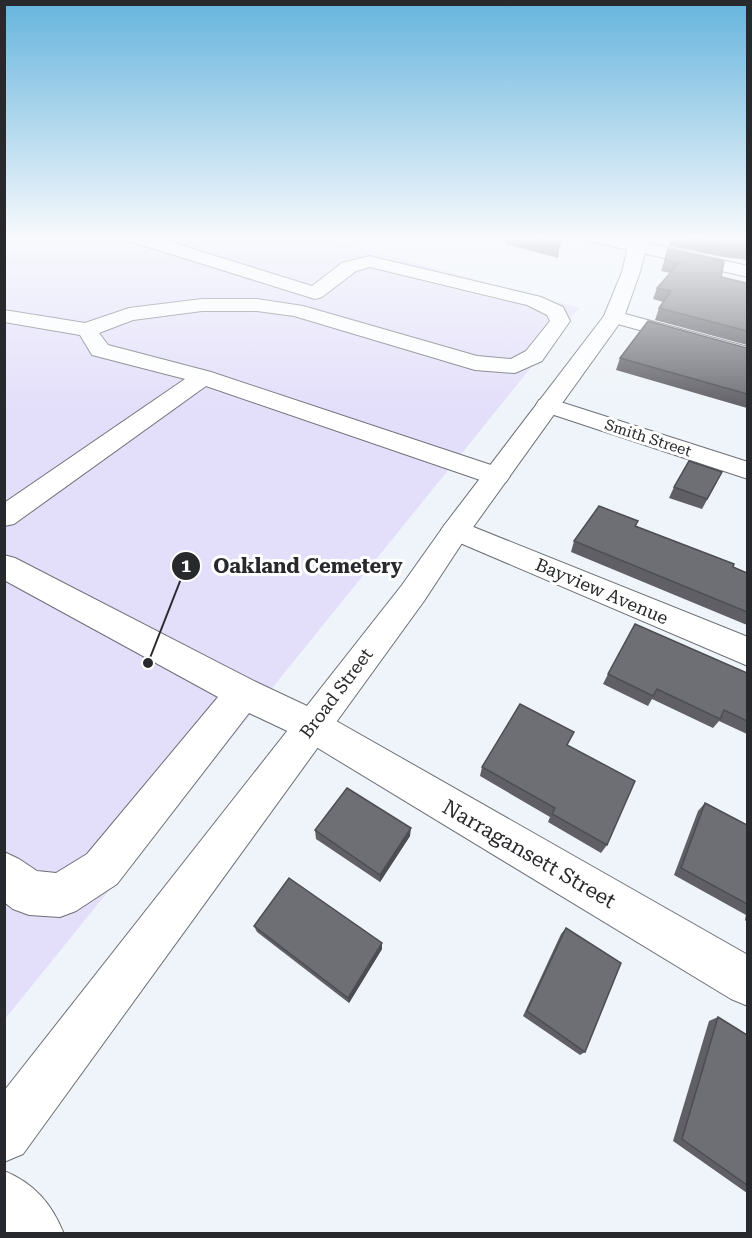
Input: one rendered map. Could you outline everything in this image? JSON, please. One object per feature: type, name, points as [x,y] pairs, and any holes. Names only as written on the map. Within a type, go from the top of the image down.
[{"type":"main road","points":[[257,305],[269,294]]},
{"type":"main road","points":[[296,310],[311,301],[315,294]]},
{"type":"main road","points":[[4,316],[87,330],[129,314],[202,305],[257,305],[296,310],[475,363],[514,366],[534,356],[560,321],[556,311],[534,301],[504,294]]},
{"type":"main road","name":"Broad Street","points":[[4,1135],[412,593],[614,317],[624,294]]},
{"type":"main road","points":[[614,317],[747,354]]},
{"type":"main road","points":[[87,330],[100,350],[203,378],[496,476]]},
{"type":"main road","points":[[4,517],[203,378]]},
{"type":"main road","name":"Smith Street","points":[[548,405],[747,471]]},
{"type":"main road","name":"Bayview Avenue","points":[[456,530],[747,652]]},
{"type":"main road","name":"Narragansett Street","points":[[4,566],[243,693],[311,725],[747,982]]},
{"type":"main road","points":[[4,874],[29,892],[60,895],[102,869],[243,693]]},
{"type":"main road","points":[[4,1199],[35,1233]]},
{"type":"shaded area","points":[[5,294],[527,294],[579,308],[5,1019]]},
{"type":"building","points":[[669,294],[747,294],[747,331],[659,308]]},
{"type":"building","points":[[648,321],[747,348],[747,394],[620,358]]},
{"type":"building","points":[[689,461],[722,472],[707,499],[674,487]]},
{"type":"building","points":[[599,506],[638,521],[635,526],[734,564],[733,567],[747,573],[747,612],[574,541]]},
{"type":"building","points":[[635,624],[747,673],[747,721],[724,710],[720,719],[657,689],[653,696],[608,674]]},
{"type":"building","points":[[520,704],[574,732],[567,745],[635,781],[607,845],[552,814],[555,808],[482,767]]},
{"type":"building","points":[[347,788],[411,828],[380,875],[315,830]]},
{"type":"building","points":[[705,803],[747,825],[747,904],[681,868]]},
{"type":"building","points":[[289,878],[382,943],[348,998],[254,926]]},
{"type":"building","points":[[566,928],[621,963],[585,1052],[527,1011]]},
{"type":"building","points":[[718,1017],[747,1035],[747,1185],[682,1139]]},
{"type":"place","name":"Oakland Cemetery","points":[[148,663]]}]
